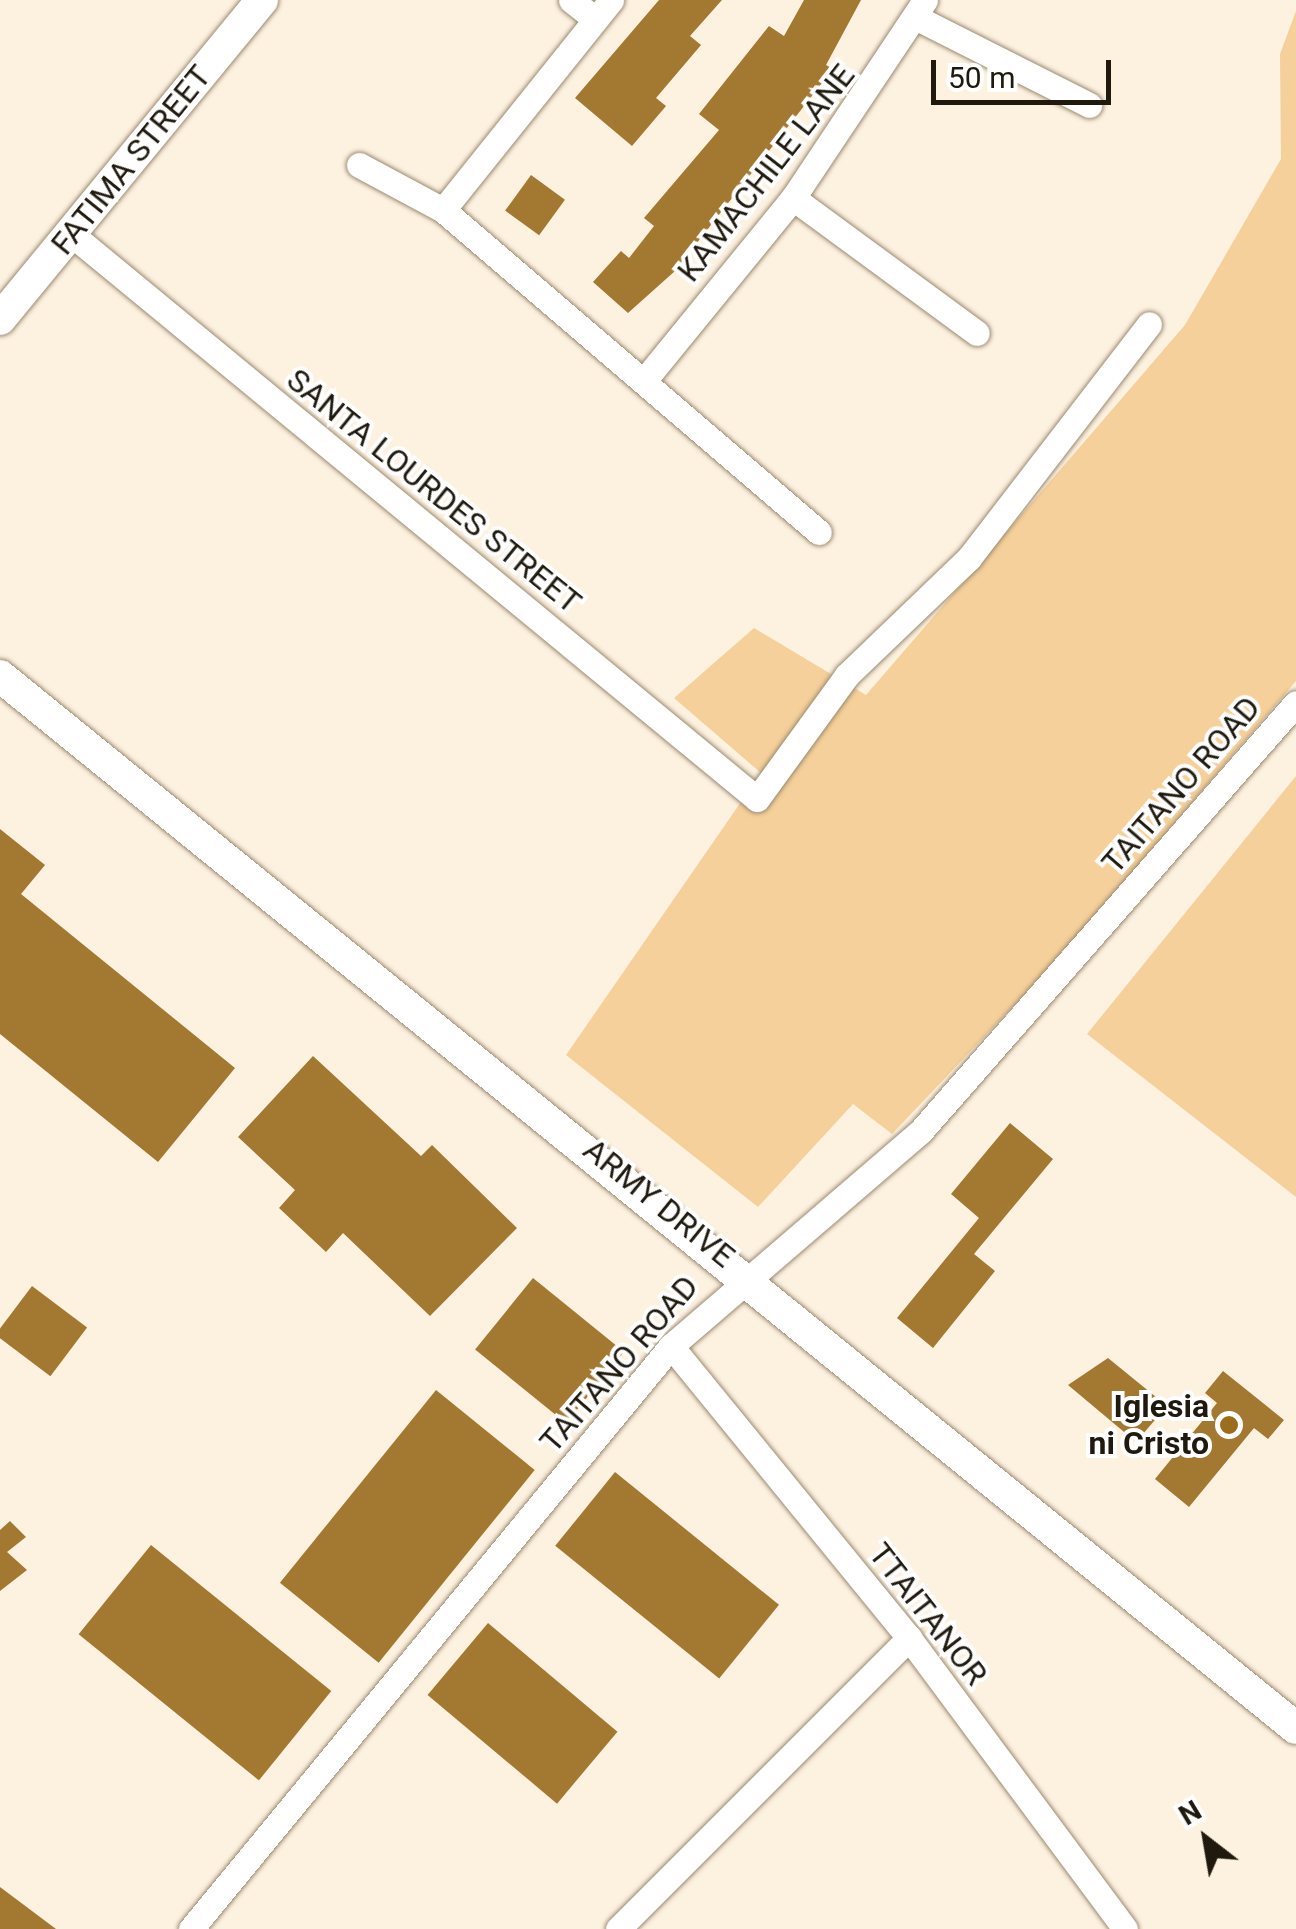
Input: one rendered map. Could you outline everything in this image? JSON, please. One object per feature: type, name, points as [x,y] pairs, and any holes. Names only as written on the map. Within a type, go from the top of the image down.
[{"type":"main road","name":"FATIMA STREET","points":[[0,320],[262,0]]},
{"type":"main road","name":"ARMY DRIVE","points":[[0,654],[9,680],[746,1274],[1296,1728]]},
{"type":"street","points":[[443,210],[603,10],[570,0]]},
{"type":"street","points":[[921,9],[1089,105]]},
{"type":"street","name":"KAMACHILE LANE","points":[[647,377],[793,198],[921,9]]},
{"type":"street","points":[[359,165],[443,210],[647,377],[819,532]]},
{"type":"street","points":[[793,198],[977,334]]},
{"type":"street","name":"SANTA LOURDES STREET","points":[[70,233],[757,799],[847,675],[969,558],[1149,324]]},
{"type":"street","name":"TAITANO ROAD","points":[[191,1929],[671,1346],[746,1274],[920,1132],[1296,703]]},
{"type":"street","name":"TTAITANOR","points":[[671,1346],[908,1638],[1126,1929]]},
{"type":"street","points":[[618,1929],[908,1638]]},
{"type":"shaded area","points":[[1296,11],[1296,681],[1056,961],[892,1134],[853,1104],[758,1207],[566,1055],[761,773],[674,698],[754,628],[866,695],[1185,325],[1281,159],[1280,54]]},
{"type":"shaded area","points":[[1296,776],[1296,1197],[1087,1034]]},
{"type":"building","points":[[659,0],[722,0],[690,36],[701,45],[656,98],[666,106],[632,146],[575,98]]},
{"type":"building","points":[[804,0],[861,0],[826,65],[833,69],[675,271],[628,313],[593,282],[621,251],[629,258],[654,226],[644,218],[719,130],[699,114],[769,26],[784,36]]},
{"type":"building","points":[[531,175],[565,200],[539,235],[505,211]]},
{"type":"building","points":[[0,829],[45,865],[21,894],[235,1068],[158,1162],[0,1034]]},
{"type":"building","points":[[313,1056],[421,1156],[432,1145],[517,1228],[430,1316],[343,1233],[326,1252],[279,1208],[295,1190],[238,1137]]},
{"type":"building","points":[[1010,1123],[1053,1159],[974,1254],[995,1271],[933,1348],[897,1318],[979,1218],[951,1194]]},
{"type":"building","points":[[533,1278],[624,1352],[566,1423],[475,1349]]},
{"type":"building","points":[[32,1286],[87,1328],[50,1376],[0,1338],[0,1328]]},
{"type":"building","points":[[1108,1358],[1167,1406],[1136,1442],[1068,1385]]},
{"type":"building","points":[[1223,1371],[1284,1420],[1268,1439],[1254,1428],[1189,1507],[1155,1479],[1217,1403],[1205,1393]]},
{"type":"building","points":[[436,1390],[535,1470],[379,1663],[280,1583]]},
{"type":"building","points":[[615,1472],[779,1605],[719,1679],[555,1546]]},
{"type":"building","points":[[10,1521],[26,1537],[7,1552],[27,1570],[0,1591],[0,1530]]},
{"type":"building","points":[[151,1545],[331,1691],[259,1780],[79,1634]]},
{"type":"building","points":[[488,1623],[617,1732],[557,1804],[428,1695]]},
{"type":"building","points":[[0,1887],[56,1929],[0,1929]]},
{"type":"place","name":"Iglesia ni Cristo","points":[[1229,1425]]}]
